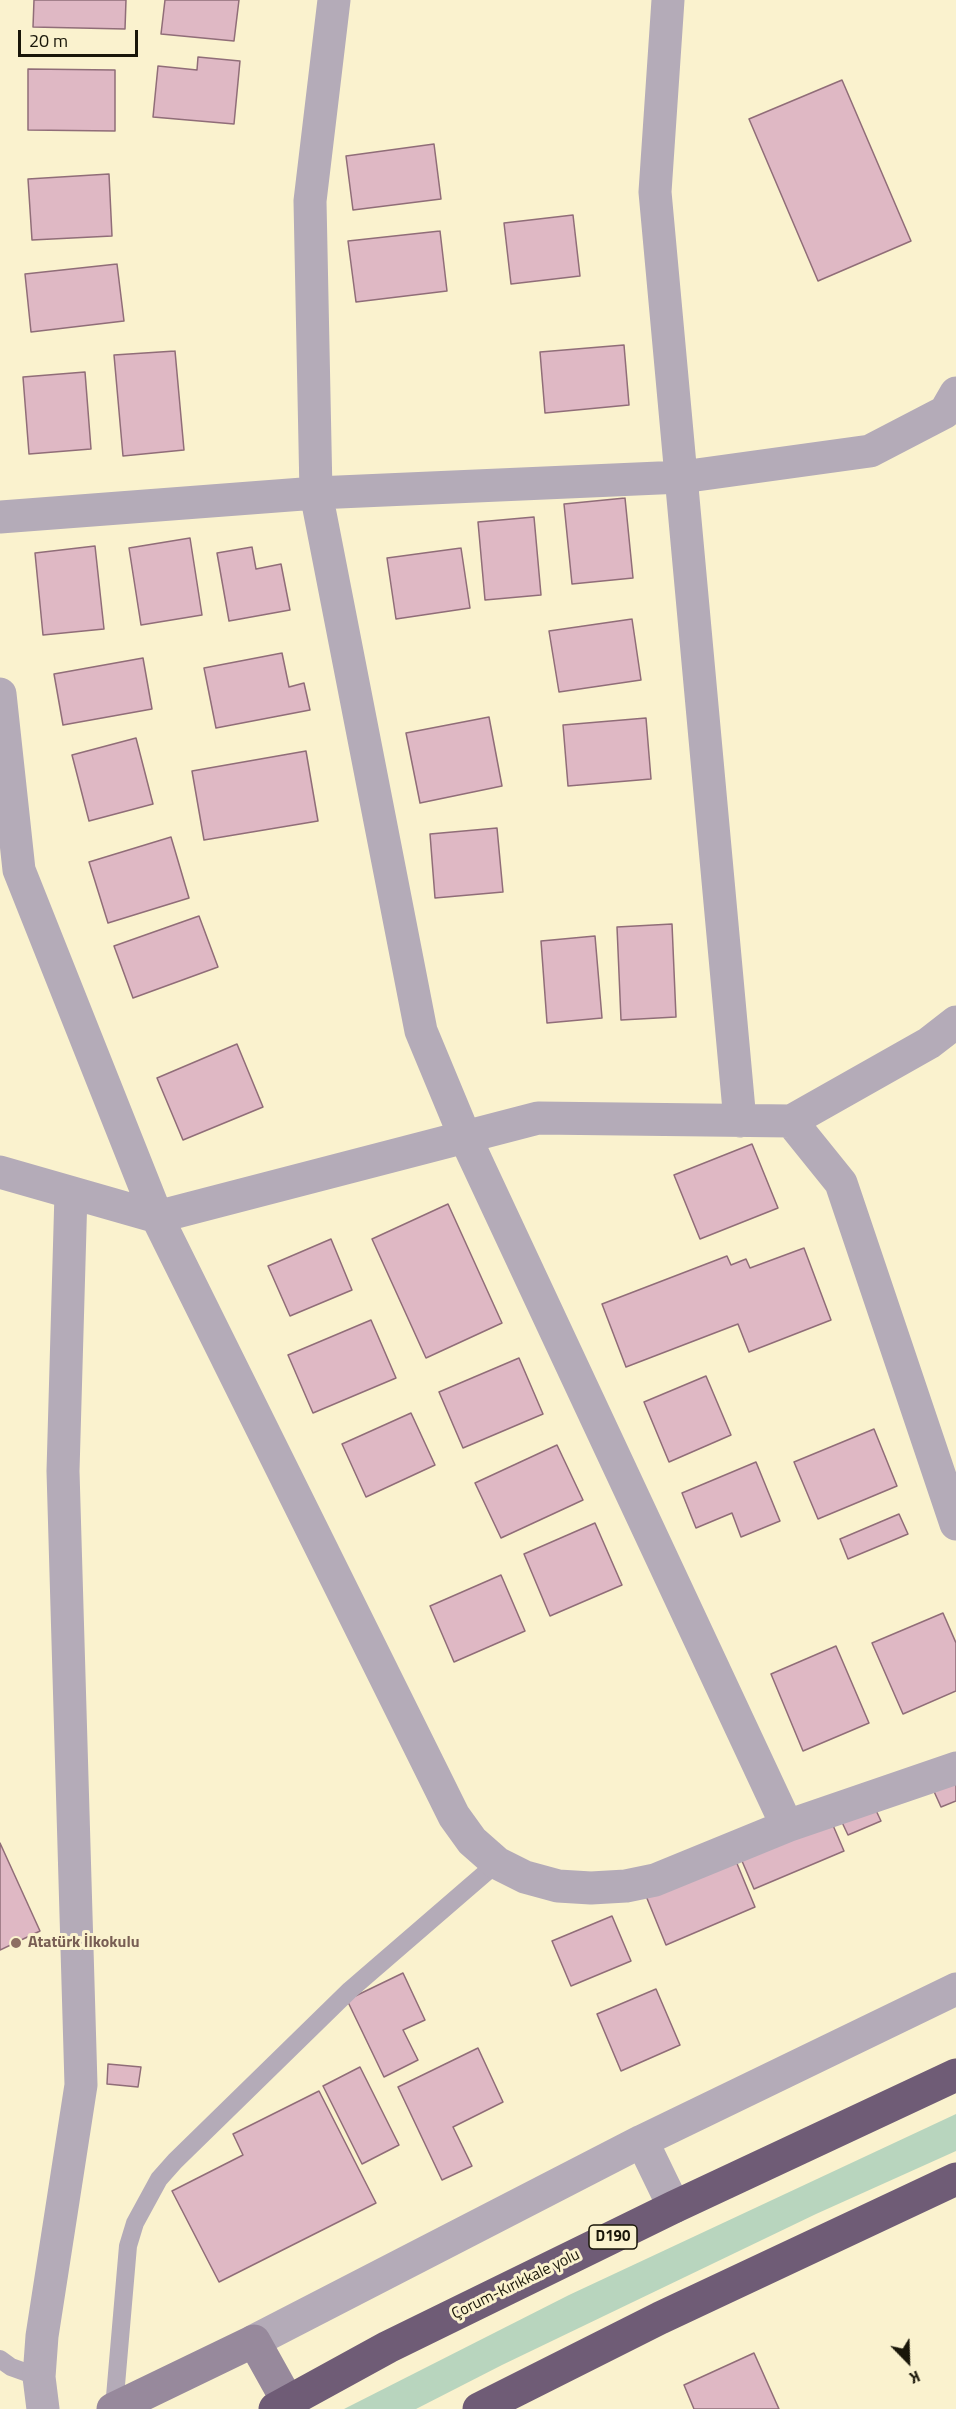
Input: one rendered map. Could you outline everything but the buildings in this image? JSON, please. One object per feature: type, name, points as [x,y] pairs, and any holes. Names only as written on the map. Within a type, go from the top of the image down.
[{"type":"highway","name":"Çorum-Kırıkkale yolu","points":[[281,2405],[388,2347],[674,2207],[956,2075]]},
{"type":"highway","points":[[479,2409],[660,2318],[956,2179]]},
{"type":"street","points":[[334,0],[310,201],[316,493],[421,1031],[465,1137],[787,1826]]},
{"type":"street","points":[[668,0],[656,192],[741,1120]]},
{"type":"street","points":[[0,516],[316,493],[682,477],[870,451],[945,412],[956,393]]},
{"type":"street","points":[[0,694],[10,870]]},
{"type":"street","points":[[0,823],[10,870],[156,1217],[454,1816],[472,1841],[497,1863],[525,1877],[558,1886],[591,1888],[626,1886],[655,1880],[787,1826],[956,1768]]},
{"type":"street","points":[[0,1172],[156,1217],[538,1118],[791,1121],[929,1042],[956,1022]]},
{"type":"street","points":[[791,1121],[841,1184],[956,1524]]},
{"type":"street","points":[[43,2409],[39,2377],[42,2336],[81,2085],[63,1471],[71,1193]]},
{"type":"street","points":[[114,2409],[254,2341],[642,2141],[956,1989]]},
{"type":"street","points":[[642,2141],[674,2207]]},
{"type":"street","points":[[254,2341],[281,2405]]},
{"type":"lane","points":[[114,2409],[128,2246],[135,2223],[159,2180],[183,2152],[350,1990],[497,1863]]},
{"type":"lane","points":[[0,2359],[11,2367],[39,2377]]},
{"type":"green space","points":[[956,2114],[956,2151],[816,2214],[502,2365],[416,2409],[344,2409],[569,2295]]},
{"type":"place","name":"Atatürk İlkokulu","points":[[16,1943]]}]
